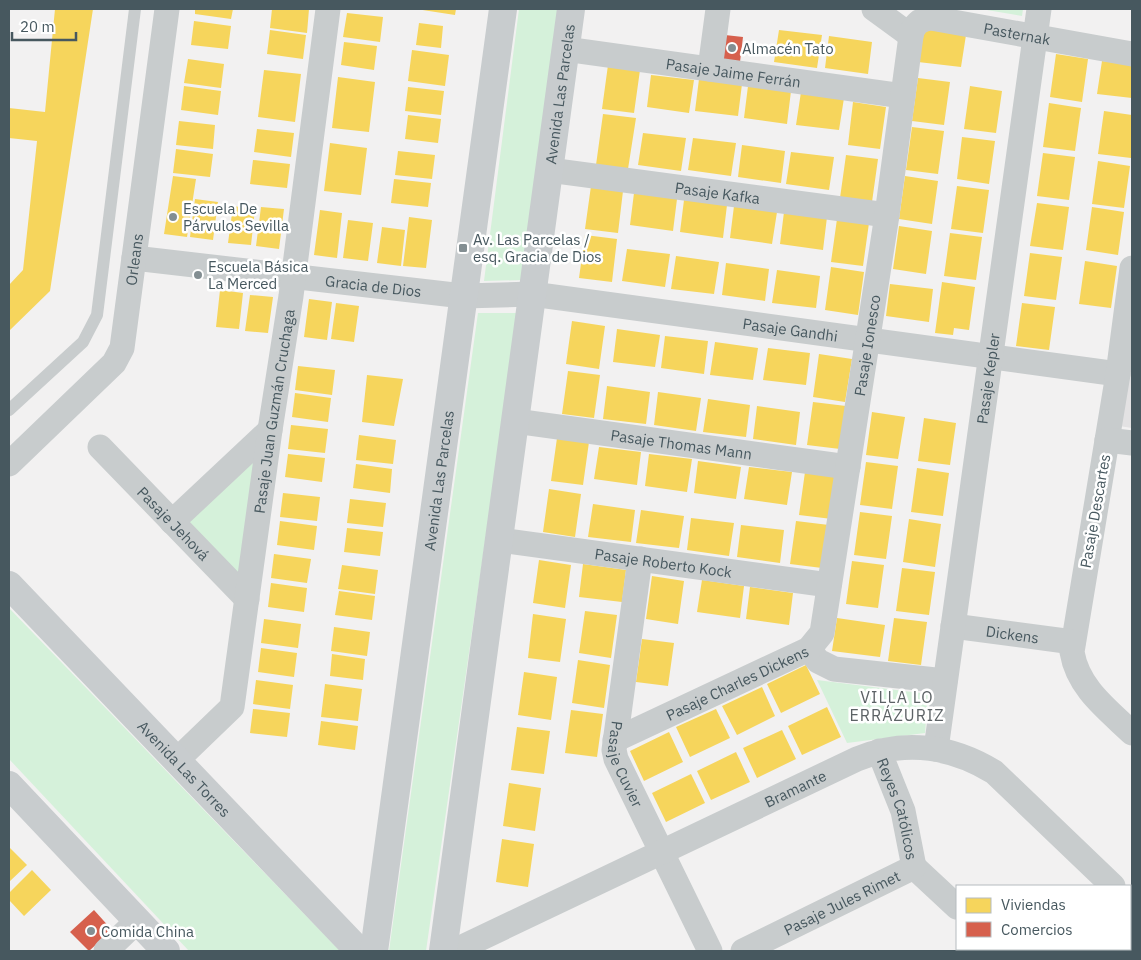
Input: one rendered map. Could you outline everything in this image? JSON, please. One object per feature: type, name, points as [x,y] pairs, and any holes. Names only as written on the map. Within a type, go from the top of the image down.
[{"type":"street","name":"Orleans","points":[[9,464],[119,357],[124,340],[167,9]]},
{"type":"street","name":"Pasaje Juan Guzmán Cruchaga","points":[[177,760],[232,707],[293,276],[328,9]]},
{"type":"street","name":"Avenida Las Parcelas","points":[[374,951],[503,9]]},
{"type":"street","name":"Avenida Las Parcelas","points":[[443,951],[570,9]]},
{"type":"street","points":[[710,69],[718,9]]},
{"type":"street","points":[[874,9],[911,36]]},
{"type":"street","name":"Pasaje Kepler","points":[[936,749],[1039,9]]},
{"type":"street","name":"Pasternak","points":[[911,36],[912,30],[919,21],[931,18],[1132,54]]},
{"type":"street","name":"Pasaje Ionesco","points":[[809,649],[822,633],[887,215],[911,36]]},
{"type":"street","name":"Pasaje Jaime Ferrán","points":[[565,49],[903,96]]},
{"type":"street","name":"Pasaje Kafka","points":[[548,170],[887,215]]},
{"type":"street","name":"Gracia de Dios","points":[[134,258],[463,296]]},
{"type":"street","name":"Pasaje Descartes","points":[[1132,268],[1118,374],[1073,642],[1074,662],[1082,682],[1132,733]]},
{"type":"street","name":"Pasaje Gandhi","points":[[463,296],[532,294],[1118,374]]},
{"type":"street","name":"Pasaje Thomas Mann","points":[[514,421],[848,467]]},
{"type":"street","points":[[172,522],[270,430]]},
{"type":"street","points":[[1106,440],[1132,443]]},
{"type":"street","name":"Pasaje Jehová","points":[[100,447],[247,599]]},
{"type":"street","name":"Pasaje Roberto Kock","points":[[498,540],[829,584]]},
{"type":"street","name":"Pasaje Cuvier","points":[[640,559],[615,740],[616,759],[710,951]]},
{"type":"street","name":"Avenida Las Torres","points":[[9,585],[359,951]]},
{"type":"street","name":"Dickens","points":[[953,626],[1073,642]]},
{"type":"street","name":"Pasaje Charles Dickens","points":[[615,740],[809,649],[818,661],[834,669],[946,681]]},
{"type":"street","name":"Bramante","points":[[454,951],[857,759],[879,751],[918,747],[936,749],[964,757],[994,772],[1112,885]]},
{"type":"street","name":"Reyes Católicos","points":[[879,751],[902,811],[914,867]]},
{"type":"street","points":[[9,785],[166,951]]},
{"type":"street","points":[[914,867],[956,906]]},
{"type":"street","name":"Pasaje Jules Rimet","points":[[743,951],[914,867]]},
{"type":"street","points":[[106,951],[137,921]]},
{"type":"lane","points":[[9,410],[84,342],[97,315],[135,9]]},
{"type":"shaded area","points":[[1132,338],[1132,428],[1119,426]]},
{"type":"green space","points":[[519,9],[559,9],[524,280],[484,281]]},
{"type":"green space","points":[[981,9],[1023,9],[1022,16]]},
{"type":"green space","points":[[478,313],[518,313],[426,951],[389,951]]},
{"type":"green space","points":[[256,453],[241,578],[186,521]]},
{"type":"green space","points":[[9,608],[340,951],[189,951],[9,759]]},
{"type":"green space","points":[[817,680],[928,694],[925,733],[847,743]]},
{"type":"building: Viviendas","points":[[55,9],[93,9],[50,291],[9,331],[9,285],[23,270],[37,141],[9,138],[9,108],[45,112]]},
{"type":"building: Viviendas","points":[[195,9],[233,9],[231,19],[195,14]]},
{"type":"building: Viviendas","points":[[272,9],[309,9],[307,33],[270,28]]},
{"type":"building: Viviendas","points":[[416,9],[456,9],[455,15]]},
{"type":"building: Viviendas","points":[[347,13],[383,17],[380,42],[343,37]]},
{"type":"building: Viviendas","points":[[194,21],[231,26],[228,49],[191,45]]},
{"type":"building: Viviendas","points":[[419,23],[443,26],[441,48],[416,45]]},
{"type":"building: Viviendas","points":[[923,29],[966,35],[961,67],[918,62]]},
{"type":"building: Viviendas","points":[[270,30],[306,35],[303,59],[267,54]]},
{"type":"building: Viviendas","points":[[779,30],[822,35],[817,68],[774,62]]},
{"type":"building: Viviendas","points":[[829,36],[872,42],[868,74],[825,68]]},
{"type":"building: Viviendas","points":[[344,42],[377,46],[374,70],[341,65]]},
{"type":"building: Viviendas","points":[[412,50],[449,55],[445,86],[408,81]]},
{"type":"building: Viviendas","points":[[1056,54],[1088,59],[1082,102],[1050,97]]},
{"type":"building: Viviendas","points":[[188,59],[224,64],[221,88],[184,83]]},
{"type":"building: Viviendas","points":[[1102,61],[1132,65],[1132,98],[1097,94]]},
{"type":"building: Viviendas","points":[[608,65],[640,70],[634,113],[602,109]]},
{"type":"building: Viviendas","points":[[264,70],[301,74],[295,122],[258,117]]},
{"type":"building: Viviendas","points":[[651,75],[694,80],[689,113],[647,107]]},
{"type":"building: Viviendas","points":[[338,77],[375,82],[369,132],[332,128]]},
{"type":"building: Viviendas","points":[[918,78],[950,82],[944,125],[912,121]]},
{"type":"building: Viviendas","points":[[699,79],[742,84],[738,116],[695,111]]},
{"type":"building: Viviendas","points":[[184,86],[221,91],[218,115],[181,110]]},
{"type":"building: Viviendas","points":[[748,86],[791,91],[787,124],[744,118]]},
{"type":"building: Viviendas","points":[[970,86],[1002,91],[996,133],[964,129]]},
{"type":"building: Viviendas","points":[[408,87],[444,91],[441,115],[405,111]]},
{"type":"building: Viviendas","points":[[801,92],[844,98],[839,130],[796,125]]},
{"type":"building: Viviendas","points":[[853,102],[886,107],[880,149],[848,145]]},
{"type":"building: Viviendas","points":[[1049,103],[1081,108],[1075,151],[1043,147]]},
{"type":"building: Viviendas","points":[[1104,111],[1132,115],[1131,158],[1098,154]]},
{"type":"building: Viviendas","points":[[603,114],[636,118],[628,169],[596,165]]},
{"type":"building: Viviendas","points":[[408,115],[441,119],[438,143],[405,139]]},
{"type":"building: Viviendas","points":[[179,121],[215,125],[213,149],[176,145]]},
{"type":"building: Viviendas","points":[[912,127],[944,131],[938,174],[906,170]]},
{"type":"building: Viviendas","points":[[257,129],[294,133],[291,157],[254,152]]},
{"type":"building: Viviendas","points":[[643,133],[686,138],[681,171],[638,165]]},
{"type":"building: Viviendas","points":[[962,137],[995,141],[989,184],[957,179]]},
{"type":"building: Viviendas","points":[[693,138],[736,143],[731,176],[688,170]]},
{"type":"building: Viviendas","points":[[330,143],[367,148],[361,195],[324,191]]},
{"type":"building: Viviendas","points":[[742,145],[785,151],[781,183],[738,177]]},
{"type":"building: Viviendas","points":[[176,149],[213,154],[210,177],[173,173]]},
{"type":"building: Viviendas","points":[[398,151],[435,155],[432,179],[395,175]]},
{"type":"building: Viviendas","points":[[791,152],[834,157],[829,190],[786,184]]},
{"type":"building: Viviendas","points":[[1043,153],[1075,157],[1069,200],[1037,196]]},
{"type":"building: Viviendas","points":[[846,155],[878,159],[872,202],[840,198]]},
{"type":"building: Viviendas","points":[[253,160],[290,164],[287,188],[250,184]]},
{"type":"building: Viviendas","points":[[1098,161],[1130,166],[1124,208],[1092,204]]},
{"type":"building: Viviendas","points":[[173,176],[196,179],[187,237],[164,234]]},
{"type":"building: Viviendas","points":[[905,176],[938,181],[932,224],[899,219]]},
{"type":"building: Viviendas","points":[[394,179],[431,183],[428,207],[391,203]]},
{"type":"building: Viviendas","points":[[591,186],[623,191],[618,233],[585,229]]},
{"type":"building: Viviendas","points":[[957,186],[989,190],[983,233],[951,229]]},
{"type":"building: Viviendas","points":[[634,193],[677,199],[673,231],[630,225]]},
{"type":"building: Viviendas","points":[[195,199],[218,202],[213,240],[190,237]]},
{"type":"building: Viviendas","points":[[684,200],[727,205],[723,238],[680,232]]},
{"type":"building: Viviendas","points":[[1037,203],[1069,207],[1063,250],[1030,246]]},
{"type":"building: Viviendas","points":[[233,206],[255,209],[251,245],[228,243]]},
{"type":"building: Viviendas","points":[[734,206],[777,212],[772,244],[730,238]]},
{"type":"building: Viviendas","points":[[261,207],[284,209],[279,249],[256,246]]},
{"type":"building: Viviendas","points":[[1092,207],[1124,212],[1118,255],[1086,250]]},
{"type":"building: Viviendas","points":[[320,210],[342,213],[337,258],[314,255]]},
{"type":"building: Viviendas","points":[[784,212],[827,217],[823,250],[780,244]]},
{"type":"building: Viviendas","points":[[409,217],[432,220],[426,268],[403,266]]},
{"type":"building: Viviendas","points":[[837,219],[869,223],[863,266],[831,262]]},
{"type":"building: Viviendas","points":[[348,220],[373,223],[368,261],[343,258]]},
{"type":"building: Viviendas","points":[[899,226],[932,231],[926,274],[893,269]]},
{"type":"building: Viviendas","points":[[382,227],[405,230],[401,266],[377,263]]},
{"type":"building: Viviendas","points":[[950,233],[982,237],[976,280],[944,276]]},
{"type":"building: Viviendas","points":[[585,235],[617,239],[612,282],[579,278]]},
{"type":"building: Viviendas","points":[[627,249],[670,254],[665,287],[622,281]]},
{"type":"building: Viviendas","points":[[1030,253],[1062,257],[1056,300],[1024,296]]},
{"type":"building: Viviendas","points":[[676,256],[719,262],[714,294],[671,289]]},
{"type":"building: Viviendas","points":[[1085,261],[1117,266],[1111,308],[1079,304]]},
{"type":"building: Viviendas","points":[[726,263],[769,269],[765,301],[722,295]]},
{"type":"building: Viviendas","points":[[831,267],[864,272],[858,315],[825,310]]},
{"type":"building: Viviendas","points":[[777,270],[820,276],[816,308],[772,303]]},
{"type":"building: Viviendas","points":[[942,282],[975,287],[969,330],[954,328],[953,335],[935,333]]},
{"type":"building: Viviendas","points":[[890,284],[933,289],[929,322],[886,316]]},
{"type":"building: Viviendas","points":[[220,290],[243,293],[239,329],[216,327]]},
{"type":"building: Viviendas","points":[[250,295],[273,297],[268,333],[245,331]]},
{"type":"building: Viviendas","points":[[309,299],[332,302],[327,340],[304,337]]},
{"type":"building: Viviendas","points":[[336,303],[359,306],[354,342],[331,339]]},
{"type":"building: Viviendas","points":[[1022,303],[1055,307],[1049,350],[1016,346]]},
{"type":"building: Viviendas","points":[[572,321],[605,326],[599,369],[566,364]]},
{"type":"building: Viviendas","points":[[617,329],[660,335],[655,367],[613,362]]},
{"type":"building: Viviendas","points":[[665,336],[708,341],[704,374],[661,368]]},
{"type":"building: Viviendas","points":[[715,342],[758,348],[753,380],[710,375]]},
{"type":"building: Viviendas","points":[[768,348],[810,353],[806,385],[763,380]]},
{"type":"building: Viviendas","points":[[819,354],[852,359],[845,402],[813,397]]},
{"type":"building: Viviendas","points":[[298,366],[335,370],[332,395],[295,390]]},
{"type":"building: Viviendas","points":[[568,371],[600,375],[594,418],[562,414]]},
{"type":"building: Viviendas","points":[[367,375],[403,379],[394,426],[362,422]]},
{"type":"building: Viviendas","points":[[607,386],[650,392],[646,424],[603,419]]},
{"type":"building: Viviendas","points":[[658,392],[701,398],[696,431],[654,425]]},
{"type":"building: Viviendas","points":[[295,393],[331,398],[328,422],[292,417]]},
{"type":"building: Viviendas","points":[[708,399],[750,405],[746,437],[703,432]]},
{"type":"building: Viviendas","points":[[813,402],[846,406],[840,449],[807,445]]},
{"type":"building: Viviendas","points":[[757,406],[800,412],[796,445],[753,439]]},
{"type":"building: Viviendas","points":[[872,412],[905,417],[898,459],[866,455]]},
{"type":"building: Viviendas","points":[[924,418],[956,423],[950,465],[918,461]]},
{"type":"building: Viviendas","points":[[291,425],[328,429],[325,453],[288,449]]},
{"type":"building: Viviendas","points":[[359,435],[396,440],[393,464],[356,460]]},
{"type":"building: Viviendas","points":[[557,438],[589,442],[583,485],[551,481]]},
{"type":"building: Viviendas","points":[[599,447],[641,452],[637,485],[594,479]]},
{"type":"building: Viviendas","points":[[288,454],[325,458],[322,482],[285,477]]},
{"type":"building: Viviendas","points":[[649,454],[692,459],[687,492],[645,486]]},
{"type":"building: Viviendas","points":[[698,461],[741,467],[736,499],[694,493]]},
{"type":"building: Viviendas","points":[[866,462],[898,466],[892,509],[860,505]]},
{"type":"building: Viviendas","points":[[356,464],[392,469],[390,493],[353,488]]},
{"type":"building: Viviendas","points":[[749,467],[792,472],[787,505],[744,499]]},
{"type":"building: Viviendas","points":[[917,468],[949,473],[943,516],[911,512]]},
{"type":"building: Viviendas","points":[[805,472],[838,476],[832,519],[799,515]]},
{"type":"building: Viviendas","points":[[549,489],[581,494],[575,537],[543,532]]},
{"type":"building: Viviendas","points":[[283,493],[320,497],[317,521],[280,517]]},
{"type":"building: Viviendas","points":[[350,499],[386,503],[383,527],[347,523]]},
{"type":"building: Viviendas","points":[[593,504],[635,510],[631,542],[588,537]]},
{"type":"building: Viviendas","points":[[641,510],[684,516],[679,548],[636,543]]},
{"type":"building: Viviendas","points":[[860,512],[892,516],[886,559],[854,555]]},
{"type":"building: Viviendas","points":[[691,518],[734,523],[729,556],[687,550]]},
{"type":"building: Viviendas","points":[[909,519],[941,524],[935,567],[903,562]]},
{"type":"building: Viviendas","points":[[280,521],[317,526],[314,550],[277,545]]},
{"type":"building: Viviendas","points":[[796,521],[829,525],[822,568],[790,564]]},
{"type":"building: Viviendas","points":[[741,525],[784,530],[780,563],[737,557]]},
{"type":"building: Viviendas","points":[[347,528],[383,532],[380,556],[344,552]]},
{"type":"building: Viviendas","points":[[274,554],[311,559],[307,583],[271,578]]},
{"type":"building: Viviendas","points":[[539,560],[571,565],[565,608],[533,603]]},
{"type":"building: Viviendas","points":[[852,561],[884,565],[878,608],[846,604]]},
{"type":"building: Viviendas","points":[[583,564],[626,570],[622,602],[579,597]]},
{"type":"building: Viviendas","points":[[342,565],[378,570],[375,594],[338,589]]},
{"type":"building: Viviendas","points":[[902,568],[935,572],[929,615],[896,611]]},
{"type":"building: Viviendas","points":[[652,576],[684,581],[678,624],[646,619]]},
{"type":"building: Viviendas","points":[[702,580],[744,586],[740,618],[697,612]]},
{"type":"building: Viviendas","points":[[271,583],[307,588],[304,612],[268,607]]},
{"type":"building: Viviendas","points":[[750,587],[793,593],[789,625],[746,619]]},
{"type":"building: Viviendas","points":[[339,591],[375,596],[372,620],[335,615]]},
{"type":"building: Viviendas","points":[[585,611],[617,615],[611,658],[579,653]]},
{"type":"building: Viviendas","points":[[533,614],[566,619],[560,662],[528,658]]},
{"type":"building: Viviendas","points":[[837,618],[885,625],[880,657],[832,651]]},
{"type":"building: Viviendas","points":[[894,618],[927,622],[921,665],[888,661]]},
{"type":"building: Viviendas","points":[[264,619],[301,624],[298,648],[261,643]]},
{"type":"building: Viviendas","points":[[334,627],[370,632],[367,656],[331,651]]},
{"type":"building: Viviendas","points":[[642,639],[674,643],[668,686],[636,682]]},
{"type":"building: Viviendas","points":[[261,648],[297,653],[294,677],[258,672]]},
{"type":"building: Viviendas","points":[[332,654],[365,659],[363,680],[330,676]]},
{"type":"building: Viviendas","points":[[578,660],[610,665],[604,708],[572,703]]},
{"type":"building: Viviendas","points":[[806,665],[820,694],[781,713],[767,684]]},
{"type":"building: Viviendas","points":[[524,672],[557,677],[551,720],[518,715]]},
{"type":"building: Viviendas","points":[[256,680],[293,685],[290,709],[253,704]]},
{"type":"building: Viviendas","points":[[325,684],[362,689],[358,721],[321,717]]},
{"type":"building: Viviendas","points":[[762,687],[775,716],[737,735],[722,706]]},
{"type":"building: Viviendas","points":[[827,707],[841,737],[802,755],[788,726]]},
{"type":"building: Viviendas","points":[[253,709],[290,713],[287,737],[250,733]]},
{"type":"building: Viviendas","points":[[716,709],[730,738],[690,757],[676,727]]},
{"type":"building: Viviendas","points":[[571,710],[603,714],[597,757],[565,753]]},
{"type":"building: Viviendas","points":[[321,721],[358,726],[355,750],[318,745]]},
{"type":"building: Viviendas","points":[[517,727],[550,731],[544,774],[511,770]]},
{"type":"building: Viviendas","points":[[782,730],[796,759],[757,778],[743,748]]},
{"type":"building: Viviendas","points":[[669,732],[683,762],[644,781],[630,751]]},
{"type":"building: Viviendas","points":[[736,752],[750,782],[711,800],[697,771]]},
{"type":"building: Viviendas","points":[[691,774],[705,803],[666,822],[652,793]]},
{"type":"building: Viviendas","points":[[509,783],[541,788],[535,831],[503,826]]},
{"type":"building: Viviendas","points":[[502,839],[534,844],[528,887],[496,882]]},
{"type":"building: Viviendas","points":[[9,849],[27,865],[9,882]]},
{"type":"building: Viviendas","points":[[32,870],[51,890],[24,916],[9,900],[9,893]]},
{"type":"building: Comercios","name":"Almacén Tato","points":[[725,35],[743,37],[740,62],[722,60]]},
{"type":"building: Comercios","name":"Comida China","points":[[94,910],[112,930],[89,951],[70,932]]},
{"type":"place","name":"Almacén Tato","points":[[732,48]]},
{"type":"place","name":"Escuela De Párvulos Sevilla","points":[[173,217]]},
{"type":"place","name":"Av. Las Parcelas / esq. Gracia de Dios","points":[[463,248]]},
{"type":"place","name":"Escuela Básica La Merced","points":[[198,275]]},
{"type":"place","name":"Comida China","points":[[91,931]]},
{"type":"district","name":"VILLA LO ERRÁZURIZ","points":[[897,706]]}]
